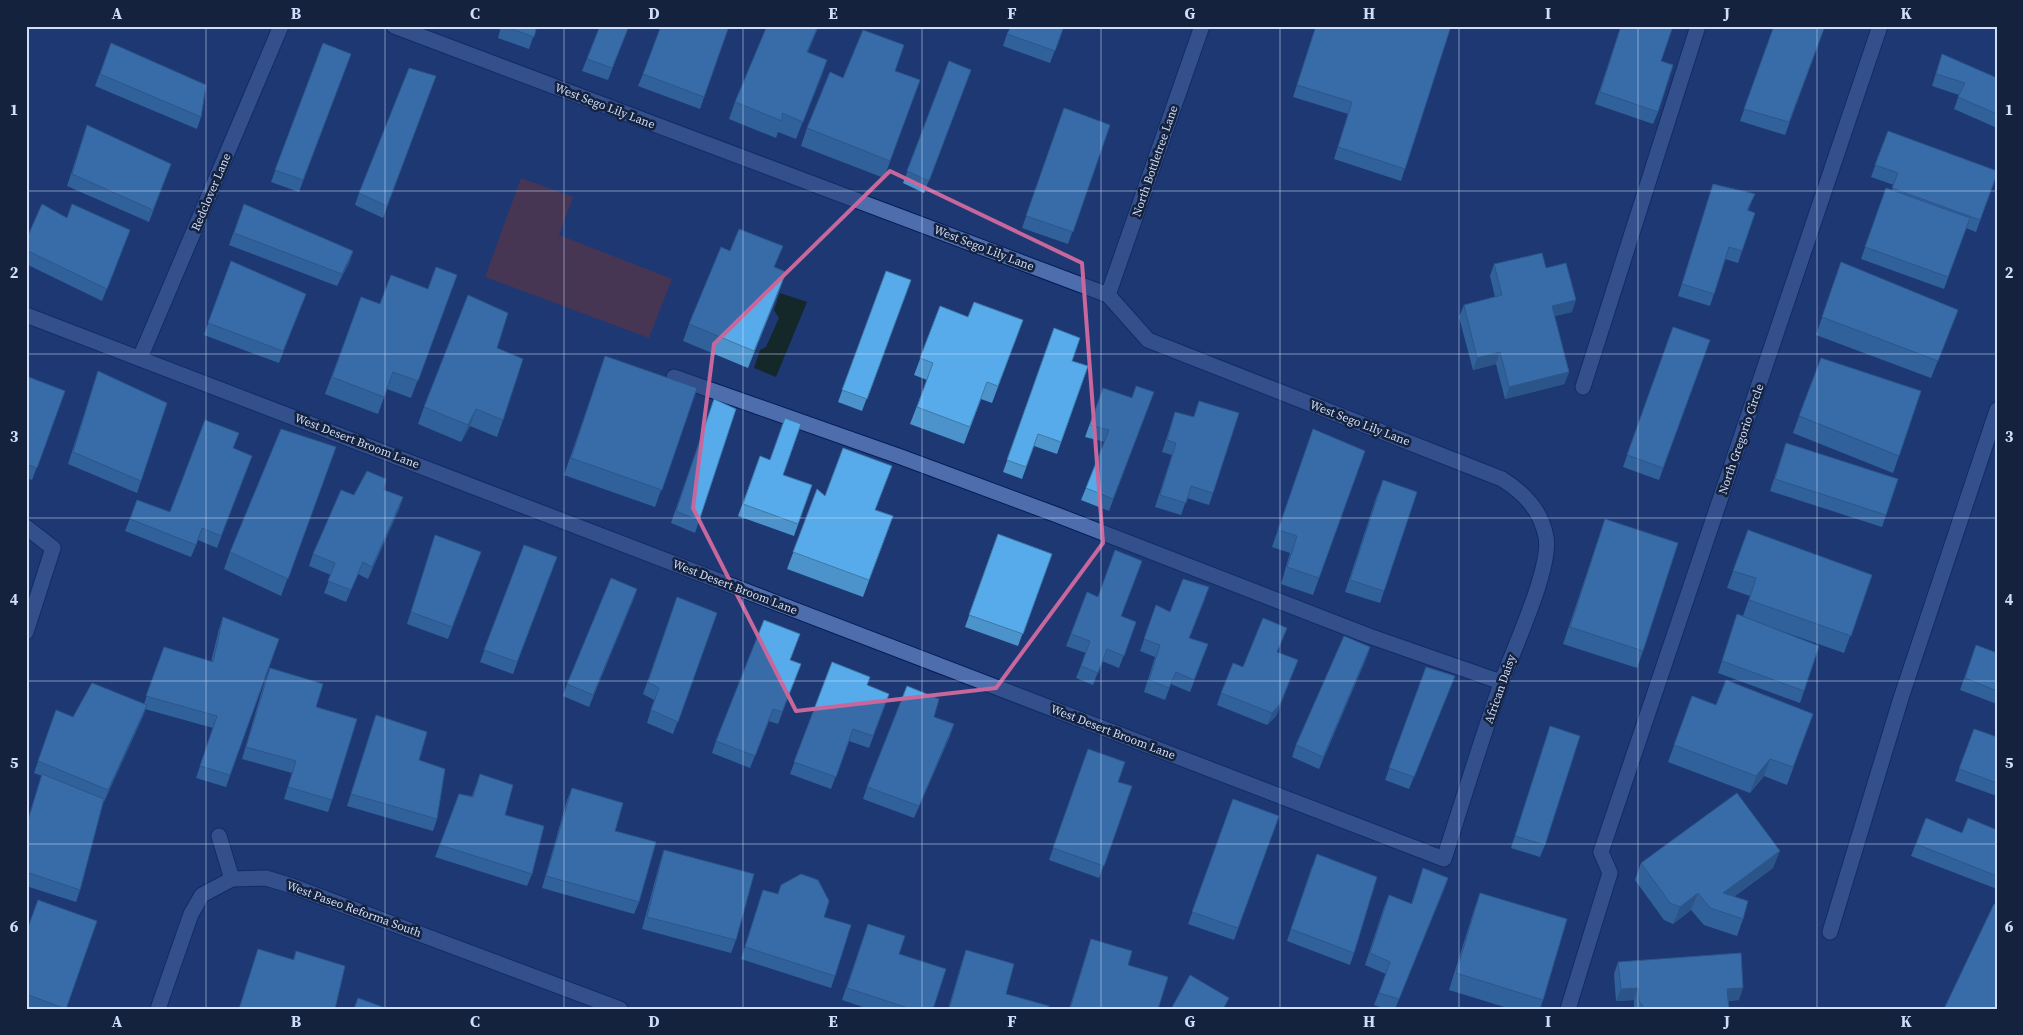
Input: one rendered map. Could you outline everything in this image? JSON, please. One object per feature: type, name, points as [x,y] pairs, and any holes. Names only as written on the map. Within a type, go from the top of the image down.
[{"type":"street","name":"Redclover Lane","points":[[140,358],[281,26]]},
{"type":"street","name":"West Sego Lily Lane","points":[[394,26],[1108,295],[1148,340],[1502,479],[1528,498],[1540,520]]},
{"type":"street","name":"North Bottletree Lane","points":[[1108,295],[1202,26]]},
{"type":"street","points":[[1583,386],[1698,26]]},
{"type":"street","name":"North Gregorio Circle","points":[[1568,1009],[1610,873],[1601,852],[1880,26]]},
{"type":"street","name":"West Desert Broom Lane","points":[[26,315],[1444,858]]},
{"type":"street","points":[[674,378],[919,464],[1369,636],[1502,682]]},
{"type":"street","points":[[1830,932],[1901,698],[1997,410]]},
{"type":"street","name":"African Daisy","points":[[1444,858],[1502,682],[1541,577],[1547,552],[1546,537],[1540,520]]},
{"type":"street","points":[[26,527],[53,548],[26,632]]},
{"type":"street","points":[[219,836],[232,879]]},
{"type":"street","name":"West Paseo Reforma South","points":[[158,1009],[191,914],[202,895],[232,879],[266,878],[292,886],[620,1009]]},
{"type":"highlighted area","points":[[890,171],[1082,263],[1103,543],[996,688],[796,711],[693,508],[714,344]]},
{"type":"shaded area","points":[[521,178],[573,197],[559,235],[672,279],[649,338],[485,277]]},
{"type":"shaded area","points":[[780,293],[807,302],[776,377],[754,368],[760,350],[766,347],[779,318],[774,310]]},
{"type":"building","points":[[26,26],[30,26],[26,37]]},
{"type":"building","points":[[504,26],[537,26],[534,37]]},
{"type":"building","points":[[600,26],[629,26],[612,68],[587,59]]},
{"type":"building","points":[[661,26],[729,26],[704,97],[643,74]]},
{"type":"building","points":[[767,26],[818,26],[807,52],[827,60],[803,122],[782,113],[782,121],[735,102]]},
{"type":"building","points":[[1011,26],[1064,26],[1055,51],[1007,34]]},
{"type":"building","points":[[1316,26],[1451,26],[1405,169],[1338,147],[1352,102],[1297,85]]},
{"type":"building","points":[[1621,26],[1673,26],[1661,61],[1673,65],[1658,112],[1600,92]]},
{"type":"building","points":[[1774,26],[1825,26],[1789,122],[1744,109]]},
{"type":"building","points":[[863,30],[904,45],[895,71],[920,80],[890,161],[807,128],[830,72],[843,78]]},
{"type":"building","points":[[111,43],[206,85],[201,117],[100,74]]},
{"type":"building","points":[[323,43],[351,54],[303,180],[275,170]]},
{"type":"building","points":[[1942,54],[1997,78],[1997,114],[1958,97],[1965,83],[1936,74]]},
{"type":"building","points":[[949,61],[971,70],[929,181],[907,171]]},
{"type":"building","points":[[409,68],[436,76],[387,206],[359,193]]},
{"type":"building","points":[[1064,108],[1110,125],[1073,232],[1026,216]]},
{"type":"building","points":[[87,125],[171,164],[153,210],[72,174]]},
{"type":"building","points":[[1888,131],[1997,171],[1980,220],[1892,188],[1898,173],[1875,165]]},
{"type":"building","points":[[1713,184],[1755,194],[1747,210],[1755,213],[1742,251],[1729,247],[1714,294],[1682,284]]},
{"type":"building","points":[[1886,188],[1970,218],[1948,277],[1865,247]]},
{"type":"building","points":[[42,204],[67,218],[72,204],[130,230],[107,289],[26,250],[26,240]]},
{"type":"building","points":[[244,204],[353,251],[342,274],[234,233]]},
{"type":"building","points":[[739,229],[783,246],[774,267],[786,272],[754,351],[689,324],[721,247],[730,251]]},
{"type":"building","points":[[1542,253],[1546,268],[1566,263],[1576,300],[1552,306],[1569,372],[1509,387],[1500,352],[1477,358],[1464,305],[1502,295],[1494,264]]},
{"type":"building","points":[[231,261],[306,294],[283,351],[208,323]]},
{"type":"building","points":[[1841,262],[1958,310],[1938,361],[1822,317]]},
{"type":"building","points":[[436,267],[457,275],[418,381],[393,372],[384,397],[332,377],[361,297],[380,304],[391,275],[428,289]]},
{"type":"building","points":[[886,271],[911,280],[867,399],[842,390]]},
{"type":"building","points":[[468,295],[508,313],[497,348],[523,359],[503,420],[476,409],[468,425],[424,407]]},
{"type":"building","points":[[974,302],[1023,320],[998,386],[987,382],[970,427],[917,407],[933,363],[920,358],[940,306],[968,317]]},
{"type":"building","points":[[1673,327],[1710,340],[1663,468],[1627,455]]},
{"type":"building","points":[[1054,328],[1080,338],[1072,361],[1088,366],[1061,442],[1038,434],[1026,467],[1007,460]]},
{"type":"building","points":[[605,356],[697,388],[662,490],[571,458]]},
{"type":"building","points":[[1821,358],[1921,391],[1899,456],[1799,416]]},
{"type":"building","points":[[98,371],[167,403],[141,481],[73,452]]},
{"type":"building","points":[[26,376],[65,391],[37,468],[26,464]]},
{"type":"building","points":[[1136,386],[1154,392],[1113,499],[1086,488],[1109,430],[1090,425],[1103,388],[1132,398]]},
{"type":"building","points":[[714,399],[736,409],[699,521],[676,511]]},
{"type":"building","points":[[1199,401],[1239,413],[1213,493],[1191,486],[1186,503],[1160,495],[1176,443],[1167,440],[1175,412],[1194,417]]},
{"type":"building","points":[[785,418],[801,424],[783,475],[812,485],[798,524],[743,504],[760,456],[770,460]]},
{"type":"building","points":[[205,420],[239,433],[233,448],[252,456],[221,536],[202,528],[196,545],[130,519],[137,500],[170,512]]},
{"type":"building","points":[[281,429],[336,447],[288,579],[230,552]]},
{"type":"building","points":[[1313,429],[1365,451],[1319,578],[1287,567],[1297,536],[1278,530]]},
{"type":"building","points":[[1786,443],[1898,479],[1886,515],[1775,479]]},
{"type":"building","points":[[843,448],[892,466],[875,510],[893,516],[869,580],[793,552],[817,489],[825,496]]},
{"type":"building","points":[[367,471],[386,479],[384,490],[403,497],[372,567],[363,562],[351,590],[328,581],[335,563],[313,554],[341,490],[354,495]]},
{"type":"building","points":[[1383,480],[1417,492],[1384,591],[1350,580]]},
{"type":"building","points":[[1605,519],[1678,543],[1643,651],[1570,627]]},
{"type":"building","points":[[1748,530],[1872,575],[1851,636],[1749,600],[1756,578],[1733,571]]},
{"type":"building","points":[[998,534],[1052,554],[1023,634],[969,615]]},
{"type":"building","points":[[435,535],[481,552],[452,627],[411,612]]},
{"type":"building","points":[[524,545],[557,557],[517,662],[484,650]]},
{"type":"building","points":[[1115,550],[1142,561],[1121,616],[1136,622],[1124,656],[1107,649],[1098,673],[1081,666],[1090,641],[1071,634],[1087,592],[1098,597]]},
{"type":"building","points":[[611,578],[637,589],[593,695],[567,684]]},
{"type":"building","points":[[1183,579],[1209,587],[1189,638],[1208,644],[1194,680],[1176,672],[1169,688],[1149,680],[1160,645],[1144,639],[1156,605],[1170,612]]},
{"type":"building","points":[[677,597],[717,613],[678,722],[651,710],[659,688],[648,682]]},
{"type":"building","points":[[1737,614],[1819,646],[1804,691],[1722,661]]},
{"type":"building","points":[[223,617],[279,639],[230,775],[200,766],[217,716],[146,696],[164,647],[213,662]]},
{"type":"building","points":[[1263,618],[1287,628],[1277,652],[1298,660],[1280,704],[1272,713],[1221,693],[1233,663],[1243,667]]},
{"type":"building","points":[[764,620],[800,634],[790,660],[801,664],[782,712],[773,709],[755,756],[716,741]]},
{"type":"building","points":[[1344,636],[1370,647],[1323,757],[1296,745]]},
{"type":"building","points":[[1976,645],[1997,653],[1997,691],[1965,678]]},
{"type":"building","points":[[832,662],[870,677],[867,685],[889,694],[873,736],[853,729],[836,777],[794,762]]},
{"type":"building","points":[[1426,667],[1455,676],[1414,777],[1389,768]]},
{"type":"building","points":[[270,668],[323,684],[316,707],[357,719],[332,800],[288,787],[296,761],[246,747]]},
{"type":"building","points":[[1726,680],[1813,714],[1793,767],[1770,759],[1756,776],[1674,745],[1692,696],[1716,705]]},
{"type":"building","points":[[92,683],[147,705],[108,790],[38,761],[56,710],[73,717]]},
{"type":"building","points":[[907,686],[939,699],[934,717],[954,724],[919,806],[867,787]]},
{"type":"building","points":[[376,715],[427,732],[419,760],[445,769],[437,819],[351,794]]},
{"type":"building","points":[[1550,726],[1580,736],[1545,845],[1515,836]]},
{"type":"building","points":[[1974,729],[1997,737],[1997,783],[1959,769]]},
{"type":"building","points":[[1088,749],[1125,762],[1118,782],[1132,786],[1104,866],[1053,848]]},
{"type":"building","points":[[42,774],[104,799],[80,890],[26,872],[26,827]]},
{"type":"building","points":[[480,774],[513,785],[505,815],[544,826],[532,874],[440,845],[459,794],[473,797]]},
{"type":"building","points":[[572,788],[623,803],[615,831],[656,842],[639,902],[546,876]]},
{"type":"building","points":[[1737,793],[1780,851],[1723,893],[1748,901],[1743,919],[1710,908],[1698,893],[1680,907],[1670,903],[1641,863]]},
{"type":"building","points":[[1233,799],[1279,816],[1238,928],[1192,912]]},
{"type":"building","points":[[1926,818],[1962,833],[1968,818],[1997,830],[1997,876],[1916,844]]},
{"type":"building","points":[[664,850],[754,874],[736,940],[647,917]]},
{"type":"building","points":[[1317,854],[1377,877],[1354,953],[1291,929]]},
{"type":"building","points":[[1423,868],[1448,878],[1399,999],[1379,993],[1390,962],[1370,953],[1389,895],[1412,904]]},
{"type":"building","points":[[801,874],[818,880],[829,901],[824,917],[851,925],[835,976],[745,947],[763,890],[778,894],[781,885]]},
{"type":"building","points":[[1480,893],[1567,919],[1543,1000],[1456,973]]},
{"type":"building","points":[[38,900],[97,921],[66,1009],[26,994],[26,930]]},
{"type":"building","points":[[1994,904],[1997,905],[1997,1003],[1994,1009],[1944,1009]]},
{"type":"building","points":[[868,924],[905,936],[899,954],[946,969],[933,1009],[911,1009],[847,988]]},
{"type":"building","points":[[1091,939],[1132,951],[1128,965],[1168,977],[1158,1009],[1070,1009]]},
{"type":"building","points":[[258,949],[294,960],[296,951],[345,966],[335,1009],[239,1009]]},
{"type":"building","points":[[966,950],[1014,964],[1006,994],[1049,1006],[1048,1009],[949,1009]]},
{"type":"building","points":[[1741,953],[1743,988],[1727,989],[1729,1009],[1645,1009],[1639,1001],[1638,988],[1621,989],[1618,962]]},
{"type":"building","points":[[1190,975],[1229,998],[1223,1009],[1171,1009]]},
{"type":"building","points":[[358,998],[388,1009],[354,1009]]}]
